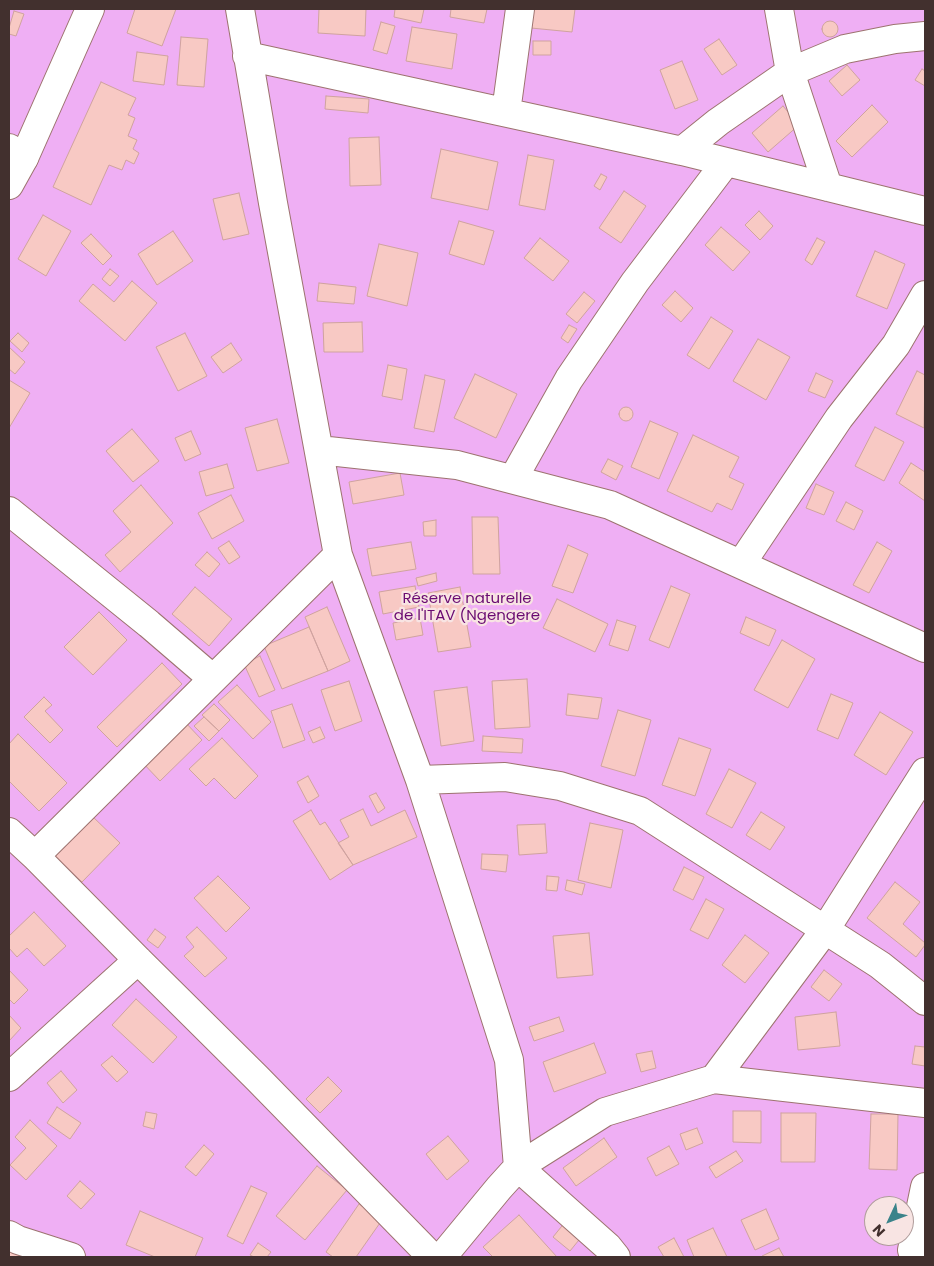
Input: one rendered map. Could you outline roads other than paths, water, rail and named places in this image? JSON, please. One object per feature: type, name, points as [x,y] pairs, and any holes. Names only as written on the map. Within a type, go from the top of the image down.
[{"type":"street","points":[[9,186],[17,153],[90,9]]},
{"type":"street","points":[[240,9],[338,555],[420,780],[509,1060],[518,1167],[608,1247],[616,1257]]},
{"type":"street","points":[[506,112],[520,9]]},
{"type":"street","points":[[779,9],[790,72],[828,187]]},
{"type":"street","points":[[682,151],[718,122],[790,72],[846,49],[895,39],[925,36]]},
{"type":"street","points":[[247,56],[682,151],[925,211]]},
{"type":"street","points":[[513,479],[569,379],[630,289],[726,162]]},
{"type":"street","points":[[741,564],[839,418],[896,345],[925,295]]},
{"type":"street","points":[[319,450],[456,465],[610,505],[925,648]]},
{"type":"street","points":[[9,511],[149,624],[213,680]]},
{"type":"street","points":[[35,856],[338,555]]},
{"type":"street","points":[[714,1079],[825,930],[925,772]]},
{"type":"street","points":[[420,780],[505,778],[560,786],[640,811],[880,965],[925,1002]]},
{"type":"street","points":[[9,832],[258,1078],[432,1257]]},
{"type":"street","points":[[9,1077],[138,960]]},
{"type":"street","points":[[442,1257],[518,1167],[605,1112],[714,1079],[925,1103]]},
{"type":"street","points":[[914,1257],[912,1250],[925,1188]]},
{"type":"street","points":[[9,1235],[18,1240],[71,1257]]},
{"type":"park label","name":"Réserve naturelle de l'ITAV (Ngengere","points":[[467,608]]}]
